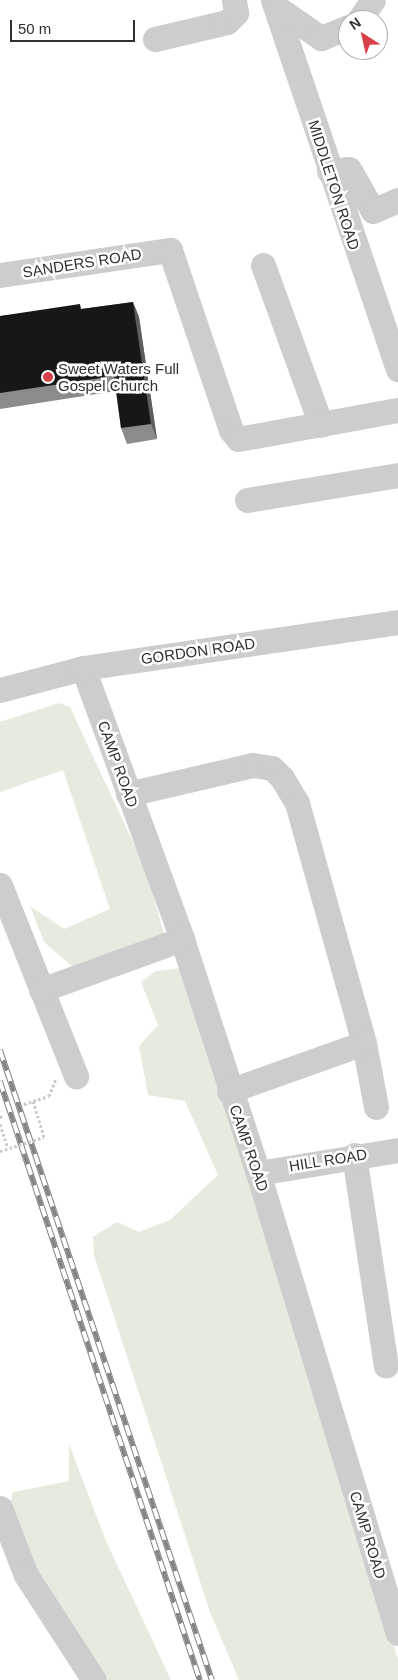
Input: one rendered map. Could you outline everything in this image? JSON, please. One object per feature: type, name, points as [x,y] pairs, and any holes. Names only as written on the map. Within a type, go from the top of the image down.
[{"type":"street","points":[[155,39],[227,22],[236,13],[234,0]]},
{"type":"street","points":[[274,4],[321,38],[338,32]]},
{"type":"street","name":"MIDDLETON ROAD","points":[[274,4],[329,171],[398,369]]},
{"type":"street","points":[[329,171],[349,169],[373,211],[398,200]]},
{"type":"street","name":"SANDERS ROAD","points":[[0,275],[165,248],[176,258],[235,437],[243,440],[321,425]]},
{"type":"street","points":[[263,265],[321,425],[398,410]]},
{"type":"street","points":[[247,500],[398,475]]},
{"type":"street","name":"GORDON ROAD","points":[[3,686],[83,668],[398,622]]},
{"type":"street","name":"CAMP ROAD","points":[[83,668],[182,939],[258,1173],[398,1633]]},
{"type":"street","points":[[128,794],[253,764],[272,768],[282,778],[298,803],[364,1043],[376,1107]]},
{"type":"street","points":[[0,885],[73,1069]]},
{"type":"street","points":[[41,990],[182,939]]},
{"type":"street","points":[[230,1090],[364,1043]]},
{"type":"street","name":"HILL ROAD","points":[[258,1173],[354,1155],[398,1150]]},
{"type":"street","points":[[354,1155],[386,1366]]},
{"type":"street","points":[[0,1508],[26,1575],[94,1680]]},
{"type":"path","points":[[24,1104],[49,1096],[59,1071],[73,1069]]},
{"type":"path","points":[[0,1151],[44,1136],[33,1101]]},
{"type":"path","points":[[0,1117],[5,1115]]},
{"type":"path","points":[[0,1124],[8,1148]]},
{"type":"shaded area","points":[[59,703],[70,707],[146,870],[164,934],[73,967],[44,942],[30,906],[64,929],[110,909],[63,770],[0,792],[0,722]]},
{"type":"shaded area","points":[[182,968],[370,1565],[398,1660],[398,1680],[239,1680],[210,1612],[94,1255],[93,1237],[117,1222],[139,1232],[170,1220],[218,1175],[185,1101],[148,1095],[139,1046],[158,1025],[141,982],[156,971]]},
{"type":"shaded area","points":[[69,1444],[106,1541],[171,1680],[104,1680],[37,1577],[10,1503],[13,1492],[69,1481]]},
{"type":"building","name":"Sweet Waters Full Gospel Church","points":[[133,302],[151,424],[121,428],[114,376],[0,393],[0,316],[80,304],[81,309]]},
{"type":"railway","points":[[0,1050],[212,1680]]},
{"type":"railway","points":[[0,1081],[200,1680]]},
{"type":"place","name":"Sweet Waters Full Gospel Church","points":[[48,377]]}]
